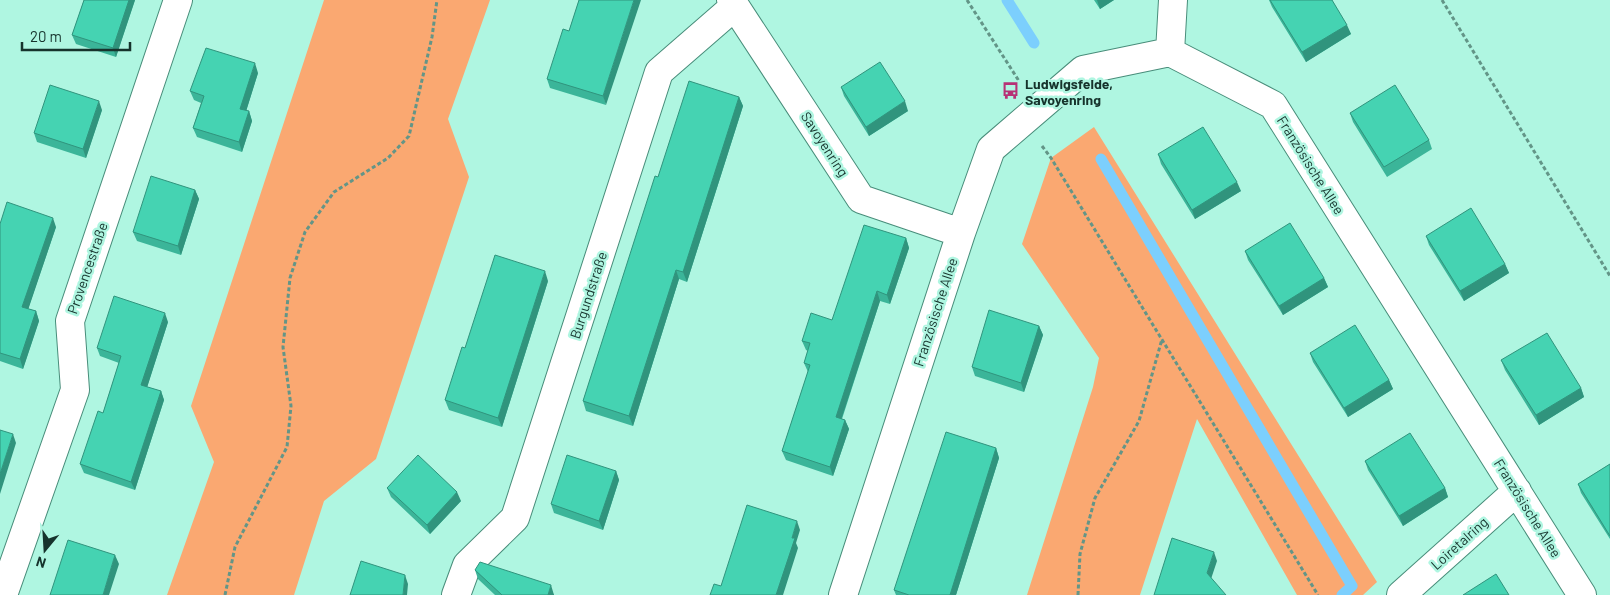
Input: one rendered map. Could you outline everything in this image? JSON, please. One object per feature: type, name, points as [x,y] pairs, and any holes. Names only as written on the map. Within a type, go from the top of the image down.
[{"type":"street","name":"Provencestraße","points":[[3,595],[75,390],[70,321],[178,0]]},
{"type":"street","points":[[1170,52],[1173,0]]},
{"type":"street","name":"Savoyenring","points":[[733,3],[860,199],[960,233]]},
{"type":"street","name":"Burgundstraße","points":[[456,595],[466,565],[515,518],[660,72],[733,3]]},
{"type":"street","name":"Französische Allee","points":[[843,595],[960,233],[991,149],[1084,70],[1170,52],[1273,105],[1582,595]]},
{"type":"street","name":"Loiretalring","points":[[1401,595],[1518,491]]},
{"type":"path","points":[[225,595],[235,547],[287,447],[291,406],[283,347],[290,278],[305,232],[334,192],[388,158],[409,136],[432,37],[437,0]]},
{"type":"path","points":[[967,0],[1004,60],[1051,158],[1162,339],[1204,412],[1318,595]]},
{"type":"path","points":[[1442,0],[1610,276]]},
{"type":"path","points":[[1078,595],[1080,554],[1095,498],[1138,421],[1162,339]]},
{"type":"shaded area","points":[[324,0],[490,0],[448,119],[469,177],[376,459],[324,501],[294,595],[167,595],[214,462],[191,406]]},
{"type":"shaded area","points":[[1094,127],[1377,582],[1363,595],[1297,595],[1197,419],[1140,595],[1027,595],[1093,387],[1099,358],[1022,244],[1051,158]]},
{"type":"building","points":[[84,0],[129,0],[113,48],[72,35]]},
{"type":"building","points":[[579,0],[634,0],[603,96],[547,79],[563,29],[569,31]]},
{"type":"building","points":[[1270,0],[1332,0],[1347,25],[1302,52]]},
{"type":"building","points":[[206,48],[255,63],[240,109],[249,111],[239,142],[193,128],[204,96],[190,91]]},
{"type":"building","points":[[880,62],[905,101],[866,127],[841,87]]},
{"type":"building","points":[[689,81],[739,97],[683,272],[676,270],[629,416],[583,401],[655,176],[658,177]]},
{"type":"building","points":[[50,85],[99,101],[83,149],[34,133]]},
{"type":"building","points":[[1395,85],[1429,140],[1384,167],[1350,113]]},
{"type":"building","points":[[1203,127],[1237,182],[1192,210],[1158,154]]},
{"type":"building","points":[[151,176],[195,190],[178,246],[133,232]]},
{"type":"building","points":[[7,202],[53,218],[22,307],[36,311],[20,359],[0,353],[0,224]]},
{"type":"building","points":[[1471,208],[1505,264],[1460,291],[1426,236]]},
{"type":"building","points":[[1290,223],[1324,278],[1279,306],[1245,251]]},
{"type":"building","points":[[864,225],[906,238],[887,295],[877,291],[836,417],[845,420],[830,467],[782,451],[810,365],[804,363],[810,343],[802,341],[811,313],[832,320]]},
{"type":"building","points":[[495,255],[545,271],[498,418],[445,400],[462,347],[465,348]]},
{"type":"building","points":[[114,296],[165,313],[141,385],[161,391],[131,482],[80,464],[98,411],[103,413],[121,356],[97,348]]},
{"type":"building","points":[[989,310],[1039,326],[1021,383],[972,367]]},
{"type":"building","points":[[1355,325],[1389,380],[1344,408],[1310,353]]},
{"type":"building","points":[[1547,333],[1581,388],[1536,415],[1501,360]]},
{"type":"building","points":[[0,430],[13,434],[0,474]]},
{"type":"building","points":[[946,432],[996,448],[950,595],[909,595],[894,590]]},
{"type":"building","points":[[1410,433],[1445,488],[1399,516],[1365,461]]},
{"type":"building","points":[[418,455],[457,492],[427,525],[387,488]]},
{"type":"building","points":[[567,455],[616,471],[599,521],[551,504]]},
{"type":"building","points":[[1610,464],[1610,536],[1578,484]]},
{"type":"building","points":[[747,505],[797,521],[792,538],[795,538],[776,595],[710,595],[714,584],[721,586]]},
{"type":"building","points":[[1172,538],[1214,552],[1207,573],[1226,595],[1154,595]]},
{"type":"building","points":[[68,540],[115,555],[103,595],[50,595]]},
{"type":"building","points":[[361,561],[405,575],[403,595],[350,595]]},
{"type":"building","points":[[480,562],[551,585],[548,595],[502,595],[475,570]]},
{"type":"building","points":[[1496,574],[1509,595],[1463,595]]},
{"type":"waterway","points":[[1007,0],[1034,43]]},
{"type":"waterway","points":[[1101,159],[1352,586],[1342,595]]},
{"type":"place","name":"Ludwigsfelde, Savoyenring","points":[[1011,91]]}]
